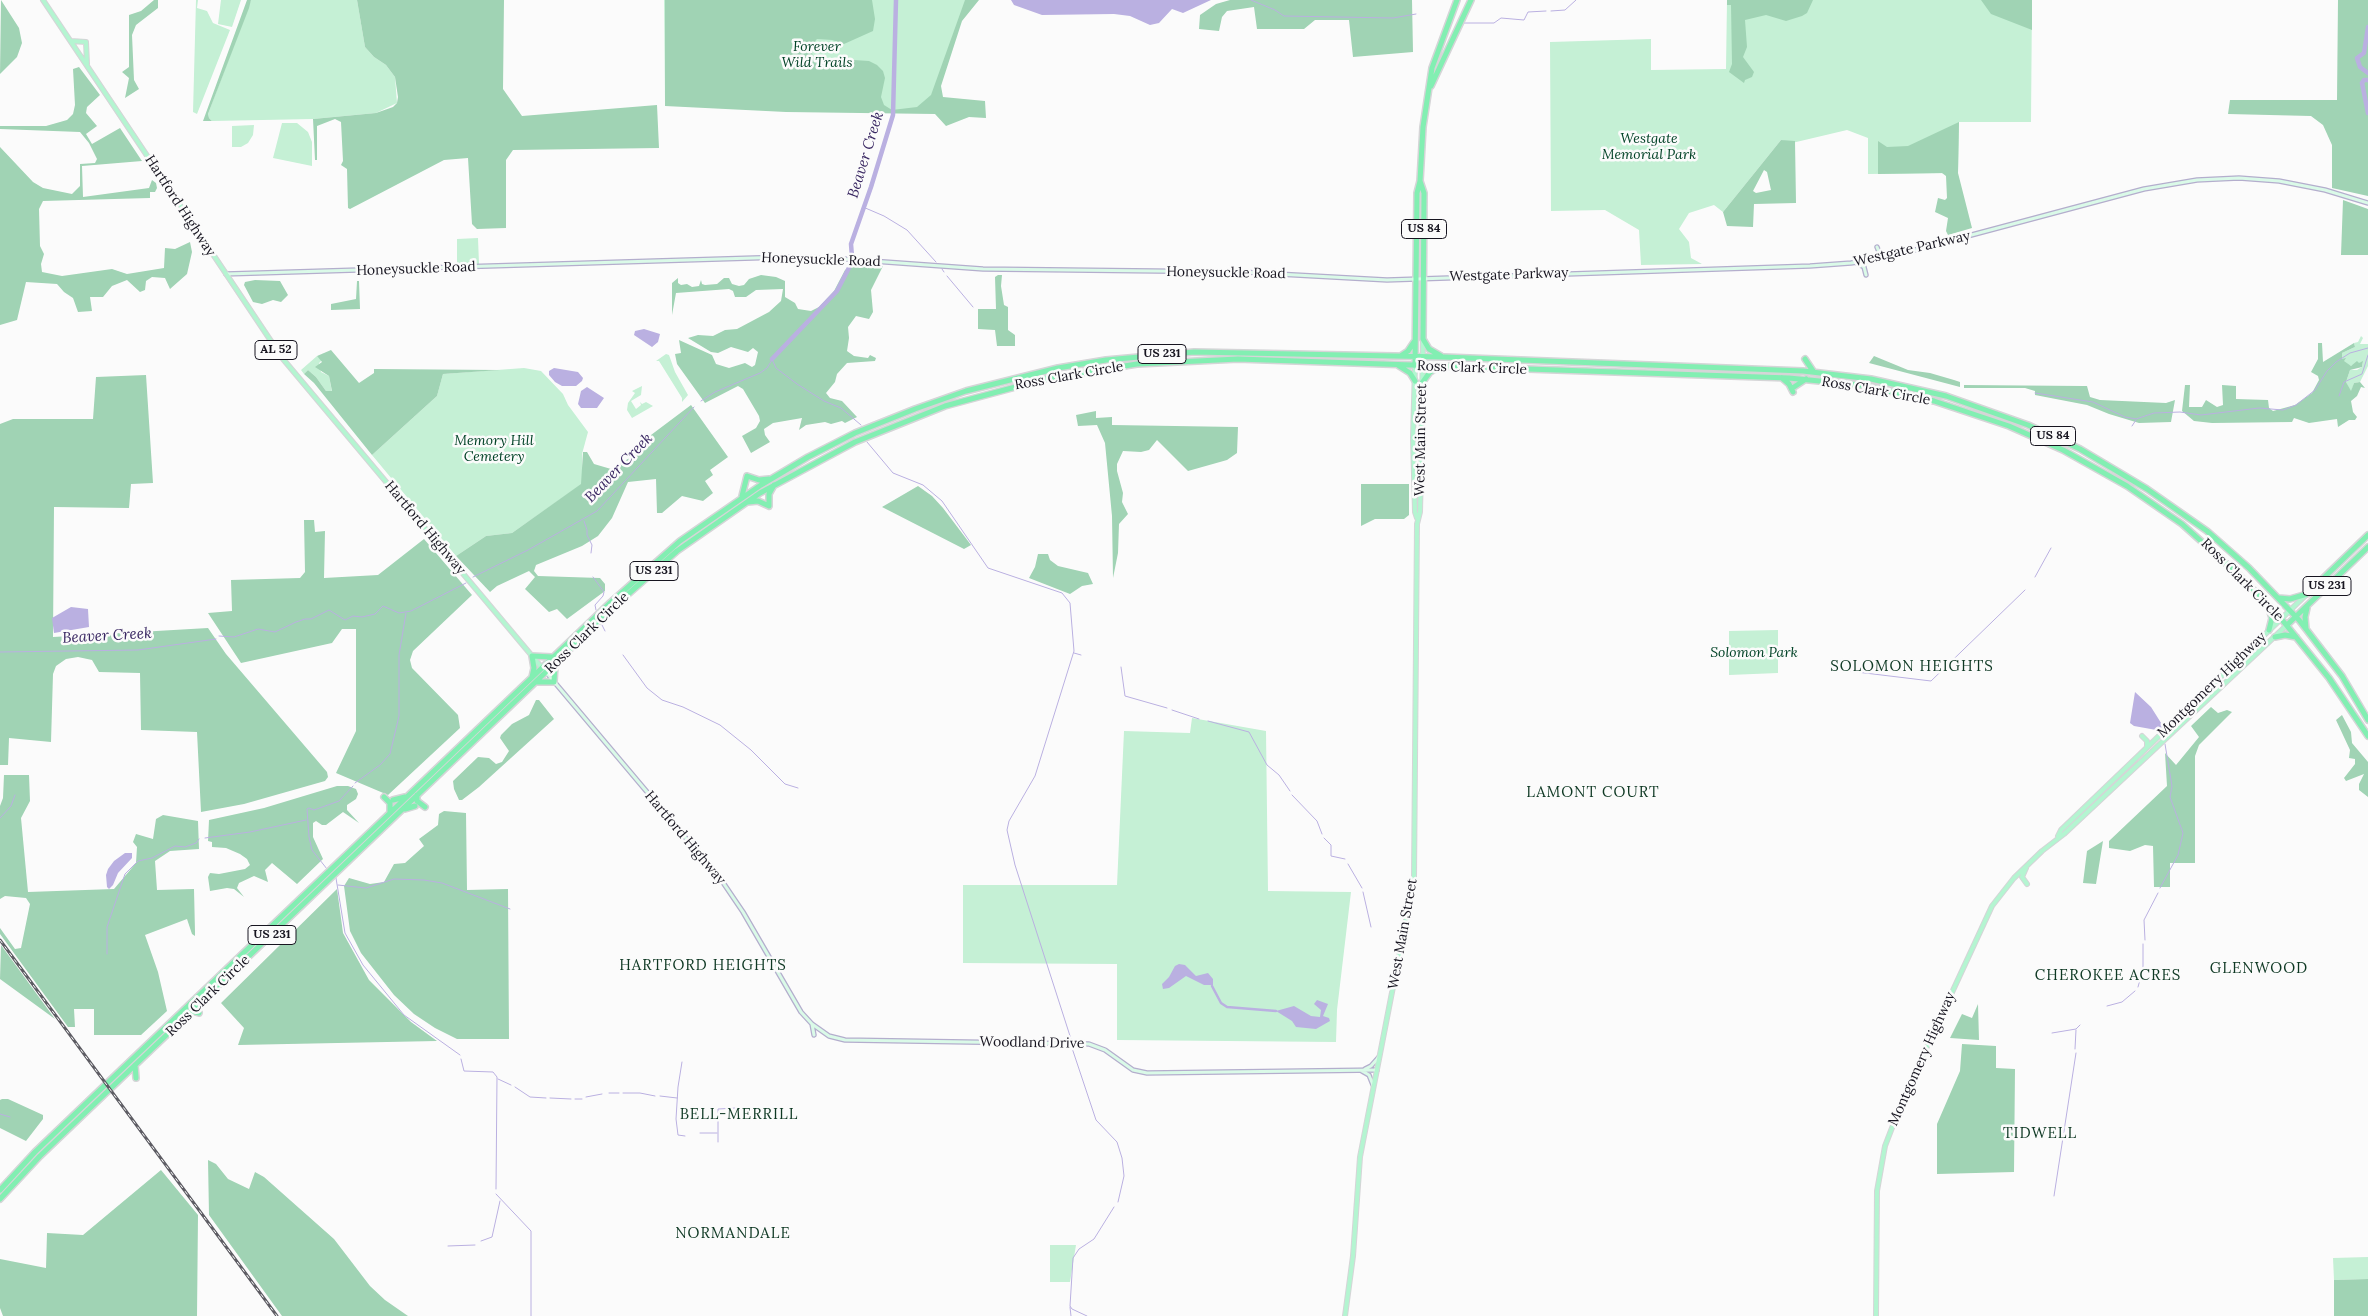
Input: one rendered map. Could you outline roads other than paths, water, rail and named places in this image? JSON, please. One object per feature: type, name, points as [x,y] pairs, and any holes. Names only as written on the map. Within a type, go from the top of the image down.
[{"type":"highway","name":"West Main Street","points":[[1415,366],[1417,193],[1420,181],[1423,127],[1431,86],[1432,68],[1458,0]]},
{"type":"highway","name":"West Main Street","points":[[1431,86],[1452,37],[1471,0]]},
{"type":"highway","points":[[1448,29],[1456,31]]},
{"type":"highway","points":[[1448,29],[1452,37]]},
{"type":"highway","name":"West Main Street","points":[[1420,181],[1424,192],[1422,339]]},
{"type":"highway","points":[[1400,356],[1408,351],[1416,339]]},
{"type":"highway","points":[[1422,339],[1429,349],[1444,357]]},
{"type":"highway","name":"Ross Clark Circle","points":[[0,1200],[2,1190],[279,923],[323,886],[462,752],[476,735],[544,670],[553,657],[584,632],[688,535],[742,497],[823,449],[906,412],[966,391],[1017,377],[1106,360],[1194,352],[1303,353],[1813,372],[1877,380],[1946,396],[2009,418],[2073,446],[2131,479],[2207,531],[2242,561],[2296,617],[2342,676],[2368,720]]},
{"type":"highway","points":[[1285,361],[1293,353]]},
{"type":"highway","points":[[1294,361],[1303,353]]},
{"type":"highway","points":[[1805,359],[1813,372]]},
{"type":"highway","name":"Ross Clark Circle","points":[[645,575],[744,503],[774,484],[844,447],[886,428],[959,402],[1018,384],[1101,369],[1195,360],[1294,361],[1806,379],[1876,388],[1934,401],[2009,426],[2048,442],[2120,482],[2174,517],[2232,568],[2268,603],[2344,698],[2368,736]]},
{"type":"highway","points":[[1528,370],[1538,361]]},
{"type":"highway","points":[[1540,370],[1544,365],[1554,362]]},
{"type":"highway","points":[[1586,371],[1595,363]]},
{"type":"highway","points":[[1595,371],[1606,364]]},
{"type":"highway","points":[[1399,365],[1410,373],[1415,381]]},
{"type":"highway","points":[[1422,383],[1430,372],[1439,367]]},
{"type":"highway","points":[[1693,374],[1702,367]]},
{"type":"highway","points":[[1703,375],[1713,367]]},
{"type":"highway","points":[[1782,377],[1794,390],[1806,379]]},
{"type":"highway","points":[[901,422],[901,418],[906,412]]},
{"type":"highway","points":[[886,428],[893,417]]},
{"type":"highway","points":[[742,497],[747,476],[759,480],[772,478]]},
{"type":"highway","points":[[744,503],[758,501],[769,506],[769,494],[774,484]]},
{"type":"highway","points":[[688,535],[692,540]]},
{"type":"highway","name":"Montgomery Highway","points":[[2307,594],[2368,535]]},
{"type":"highway","name":"Montgomery Highway","points":[[2287,625],[2368,548]]},
{"type":"highway","name":"US 231","points":[[2278,597],[2290,599],[2307,594]]},
{"type":"highway","points":[[2268,603],[2272,618],[2269,630]]},
{"type":"highway","points":[[2306,629],[2304,617],[2308,605]]},
{"type":"highway","name":"Ross Clark Circle","points":[[544,670],[555,664],[584,632]]},
{"type":"highway","points":[[2275,637],[2285,635],[2296,637]]},
{"type":"highway","points":[[553,657],[532,656],[534,680],[554,682],[555,664]]},
{"type":"highway","name":"Ross Clark Circle","points":[[175,1023],[192,1011],[313,886],[461,744],[476,735]]},
{"type":"highway","points":[[461,744],[462,752]]},
{"type":"highway","points":[[417,795],[418,801],[424,807]]},
{"type":"highway","points":[[394,800],[408,796]]},
{"type":"highway","points":[[384,797],[390,803],[390,812]]},
{"type":"highway","points":[[402,810],[415,806]]},
{"type":"highway","points":[[313,886],[313,895]]},
{"type":"highway","points":[[192,1011],[199,1013]]},
{"type":"highway","name":"Ross Clark Circle","points":[[25,1168],[135,1065],[147,1050]]},
{"type":"highway","points":[[135,1065],[136,1078]]},
{"type":"main road","name":"Hartford Highway","points":[[43,0],[283,359],[722,881],[746,917],[796,1005],[812,1024],[829,1036]]},
{"type":"main road","points":[[70,41],[86,42],[87,65]]},
{"type":"main road","name":"Westgate Parkway","points":[[1416,279],[1810,266],[1857,262],[1889,257],[2144,188],[2196,180],[2239,178],[2279,181],[2325,190],[2368,203]]},
{"type":"main road","points":[[1877,247],[1880,252],[1889,257]]},
{"type":"main road","name":"Honeysuckle Road","points":[[226,274],[797,256],[983,269],[1241,272],[1416,279]]},
{"type":"main road","points":[[1857,262],[1864,267],[1866,275]]},
{"type":"main road","name":"West Main Street","points":[[1417,519],[1420,512],[1422,339]]},
{"type":"main road","name":"West Main Street","points":[[1345,1316],[1353,1256],[1359,1164],[1414,879],[1417,519],[1414,478],[1415,366]]},
{"type":"main road","name":"Montgomery Highway","points":[[1876,1316],[1878,1183],[1888,1136],[1987,916],[1999,896],[2058,836],[2061,830],[2307,594]]},
{"type":"main road","name":"Montgomery Highway","points":[[2058,836],[2064,834],[2287,625]]},
{"type":"main road","points":[[2142,736],[2148,742],[2147,748]]},
{"type":"main road","points":[[2027,866],[2022,878],[2027,884]]},
{"type":"main road","points":[[812,1024],[814,1035]]},
{"type":"main road","name":"Woodland Drive","points":[[829,1036],[845,1040],[1089,1044],[1109,1052],[1133,1070],[1146,1073],[1377,1070]]},
{"type":"main road","points":[[1362,1070],[1371,1066],[1380,1055]]},
{"type":"main road","points":[[1362,1070],[1369,1075],[1374,1087]]},
{"type":"waterway","name":"Beaver Creek","points":[[852,257],[851,244],[893,115],[896,0]]},
{"type":"waterway","points":[[1251,0],[1284,16],[1393,18],[1416,14]]},
{"type":"waterway","points":[[1551,11],[1565,10],[1576,0]]},
{"type":"waterway","points":[[1463,23],[1494,23],[1501,18],[1524,20],[1528,12],[1546,11]]},
{"type":"waterway","points":[[2368,27],[2364,53],[2357,58],[2360,67],[2368,73]]},
{"type":"waterway","points":[[2368,80],[2364,80],[2362,83],[2368,113]]},
{"type":"waterway","points":[[863,207],[884,216],[907,230],[936,262]]},
{"type":"waterway","name":"Beaver Creek","points":[[772,359],[837,291],[852,262]]},
{"type":"waterway","points":[[947,276],[973,307]]},
{"type":"waterway","points":[[2035,393],[2093,402],[2125,417],[2136,419],[2154,413],[2180,412],[2201,415],[2259,408],[2283,410],[2296,405],[2315,390],[2327,371],[2336,362],[2350,353],[2368,348]]},
{"type":"waterway","points":[[2339,396],[2344,382],[2362,374],[2368,355]]},
{"type":"waterway","points":[[772,359],[776,368],[797,384],[824,401],[841,408],[861,425]]},
{"type":"waterway","name":"Beaver Creek","points":[[701,401],[715,392],[760,373],[767,368],[772,360]]},
{"type":"waterway","name":"Beaver Creek","points":[[473,577],[528,550],[597,511],[694,407]]},
{"type":"waterway","points":[[2132,426],[2136,420]]},
{"type":"waterway","points":[[867,442],[893,473],[923,485],[942,501],[988,568],[1062,593],[1070,603],[1074,651],[1035,776],[1009,821],[1007,830],[1015,865],[1071,1039]]},
{"type":"waterway","points":[[584,521],[587,535],[592,545],[591,553]]},
{"type":"waterway","points":[[2035,577],[2051,548]]},
{"type":"waterway","points":[[593,577],[604,592],[595,605],[596,610]]},
{"type":"waterway","name":"Beaver Creek","points":[[219,636],[234,637],[258,629],[275,632],[296,622],[311,619],[329,610],[345,620],[353,616],[362,617],[375,614],[383,606],[399,613],[411,611],[466,583]]},
{"type":"waterway","points":[[1840,670],[1931,681],[2025,590]]},
{"type":"waterway","points":[[355,783],[380,765],[390,754],[399,716],[399,655],[406,613]]},
{"type":"waterway","points":[[602,625],[605,631]]},
{"type":"waterway","name":"Beaver Creek","points":[[0,652],[138,650],[216,639]]},
{"type":"waterway","points":[[1074,653],[1081,655]]},
{"type":"waterway","points":[[623,655],[647,688],[662,700],[683,707],[720,725],[751,750],[785,784],[798,788]]},
{"type":"waterway","points":[[1121,667],[1125,696],[1167,708]]},
{"type":"waterway","points":[[1172,710],[1199,719]]},
{"type":"waterway","points":[[1208,721],[1249,732],[1267,765],[1279,775],[1290,791]]},
{"type":"waterway","points":[[2160,888],[2178,855],[2183,833],[2170,797],[2172,786],[2165,744]]},
{"type":"waterway","points":[[327,869],[312,850],[307,809],[314,810],[339,801],[353,786]]},
{"type":"waterway","points":[[0,818],[11,806],[15,795]]},
{"type":"waterway","points":[[1292,795],[1317,821],[1322,834]]},
{"type":"waterway","points":[[205,838],[250,832],[306,820]]},
{"type":"waterway","points":[[1324,838],[1331,845],[1331,856],[1345,859]]},
{"type":"waterway","points":[[107,954],[107,927],[125,874],[138,861],[152,858],[175,846],[185,847],[196,843],[199,839]]},
{"type":"waterway","points":[[1348,864],[1362,888]]},
{"type":"waterway","points":[[336,878],[345,933],[363,965],[404,1015],[460,1055]]},
{"type":"waterway","points":[[338,885],[366,888],[394,879],[424,880],[442,883],[510,909]]},
{"type":"waterway","points":[[1363,892],[1371,927]]},
{"type":"waterway","points":[[2145,940],[2144,920],[2158,893]]},
{"type":"waterway","points":[[2138,987],[2143,969],[2143,944]]},
{"type":"waterway","points":[[1212,986],[1221,1003],[1227,1007],[1276,1011]]},
{"type":"waterway","points":[[2107,1006],[2122,1002],[2135,991]]},
{"type":"waterway","points":[[2052,1033],[2076,1029],[2080,1025]]},
{"type":"waterway","points":[[2075,1049],[2076,1030]]},
{"type":"waterway","points":[[1071,1045],[1096,1120],[1117,1142],[1122,1158],[1124,1176],[1118,1202]]},
{"type":"waterway","points":[[2054,1196],[2076,1053]]},
{"type":"waterway","points":[[461,1059],[464,1071],[493,1072],[497,1077],[496,1189]]},
{"type":"waterway","points":[[682,1062],[676,1119],[678,1135],[685,1136]]},
{"type":"waterway","points":[[498,1079],[511,1085]]},
{"type":"waterway","points":[[515,1087],[530,1097],[546,1098]]},
{"type":"waterway","points":[[609,1093],[619,1093]]},
{"type":"waterway","points":[[623,1093],[640,1093],[655,1096]]},
{"type":"waterway","points":[[586,1097],[602,1094]]},
{"type":"waterway","points":[[660,1096],[677,1098]]},
{"type":"waterway","points":[[550,1098],[571,1099]]},
{"type":"waterway","points":[[575,1099],[582,1099]]},
{"type":"waterway","points":[[718,1142],[718,1109],[736,1108]]},
{"type":"waterway","points":[[0,1114],[10,1117]]},
{"type":"waterway","points":[[700,1133],[717,1133]]},
{"type":"waterway","points":[[496,1194],[531,1231],[531,1316]]},
{"type":"waterway","points":[[481,1241],[492,1237],[500,1201]]},
{"type":"waterway","points":[[1087,1316],[1072,1309],[1070,1306],[1073,1258],[1079,1249],[1094,1239],[1114,1207]]},
{"type":"waterway","points":[[448,1246],[475,1245]]},
{"type":"waterway","points":[[1070,1307],[1071,1316]]},
{"type":"railway","points":[[0,940],[277,1316]]},
{"type":"district","name":"SOLOMON HEIGHTS","points":[[1912,667]]},
{"type":"district","name":"LAMONT COURT","points":[[1593,793]]},
{"type":"district","name":"HARTFORD HEIGHTS","points":[[703,966]]},
{"type":"district","name":"GLENWOOD","points":[[2259,969]]},
{"type":"district","name":"CHEROKEE ACRES","points":[[2108,976]]},
{"type":"district","name":"BELL-MERRILL","points":[[739,1115]]},
{"type":"district","name":"TIDWELL","points":[[2040,1134]]},
{"type":"district","name":"NORMANDALE","points":[[733,1234]]},
{"type":"park label","name":"Forever Wild Trails","points":[[817,56]]},
{"type":"park label","name":"Westgate Memorial Park","points":[[1649,148]]},
{"type":"park label","name":"Memory Hill Cemetery","points":[[494,450]]},
{"type":"park label","name":"Solomon Park","points":[[1754,653]]}]
